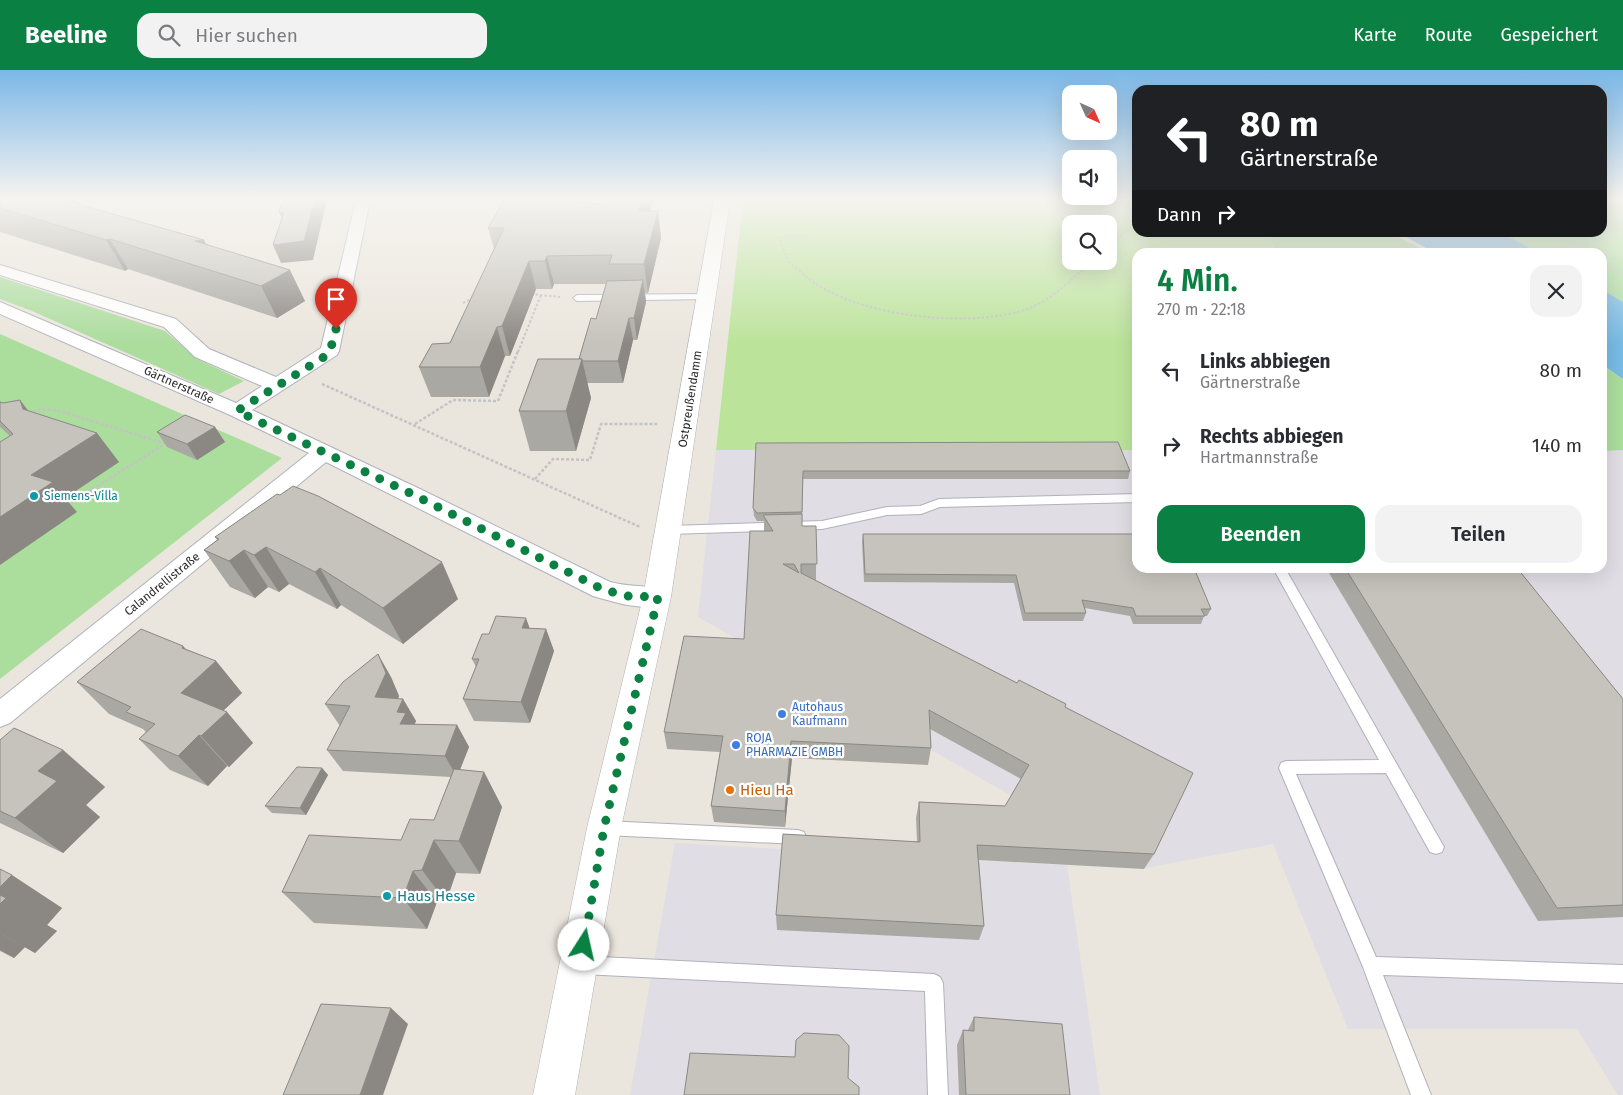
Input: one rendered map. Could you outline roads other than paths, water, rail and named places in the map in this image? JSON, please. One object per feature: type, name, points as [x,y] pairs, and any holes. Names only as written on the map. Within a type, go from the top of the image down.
[{"type":"street","points":[[237,411],[330,351],[353,248]]},
{"type":"street","name":"Ostpreußendamm","points":[[554,1095],[580,965],[604,828],[658,597],[714,248]]},
{"type":"street","points":[[0,270],[170,323],[202,353],[277,385]]},
{"type":"street","name":"Gärtnerstraße","points":[[0,307],[237,411],[602,589],[626,596],[658,597]]},
{"type":"street","name":"Calandrellistraße","points":[[0,715],[324,452]]},
{"type":"lane","points":[[577,298],[706,297]]},
{"type":"lane","points":[[669,530],[822,525],[887,511],[921,510],[939,503],[1132,498]]},
{"type":"lane","points":[[1282,573],[1436,847]]},
{"type":"lane","points":[[1389,766],[1286,768],[1371,966],[1421,1095]]},
{"type":"lane","points":[[604,828],[806,837]]},
{"type":"lane","points":[[580,965],[934,983],[938,1095]]},
{"type":"lane","points":[[1371,966],[1623,974]]},
{"type":"water","points":[[1426,248],[1530,248],[1426,248]]},
{"type":"water","points":[[1607,292],[1623,302],[1623,379],[1607,368]]},
{"type":"place","name":"Siemens-Villa","points":[[34,496]]},
{"type":"place","name":"Autohaus Kaufmann","points":[[782,714]]},
{"type":"place","name":"ROJA PHARMAZIE GMBH","points":[[736,745]]},
{"type":"place","name":"Hieu Ha","points":[[730,790]]},
{"type":"place","name":"Haus Hesse","points":[[387,896]]}]
